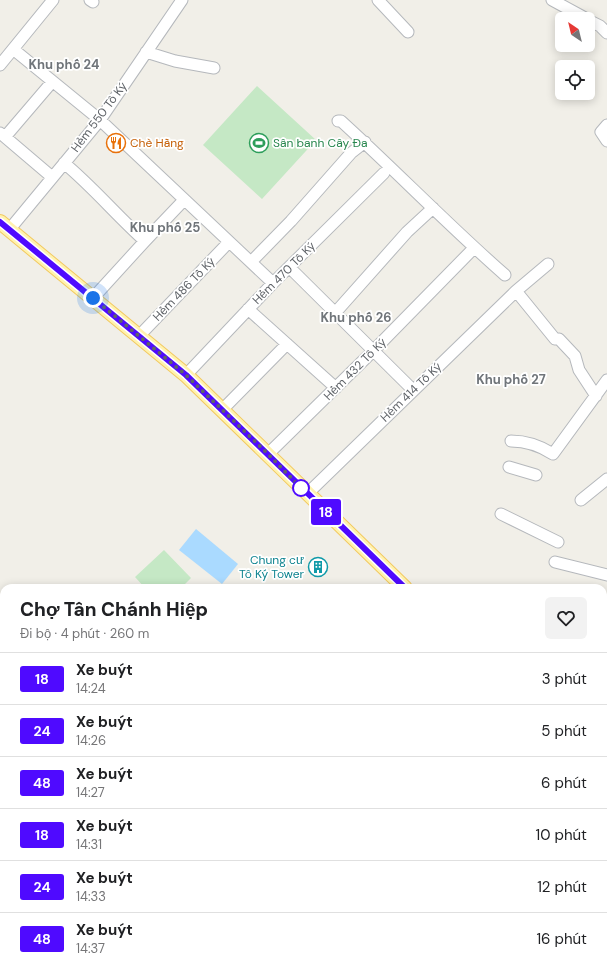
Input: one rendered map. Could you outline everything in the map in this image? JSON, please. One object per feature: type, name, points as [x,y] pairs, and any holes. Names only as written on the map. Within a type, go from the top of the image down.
[{"type":"main road","points":[[5,226],[186,375],[401,584]]},
{"type":"street","points":[[0,65],[53,0]]},
{"type":"street","name":"Hẻm 550 Tô Ký","points":[[5,226],[52,177],[100,120],[182,0]]},
{"type":"street","points":[[378,0],[408,32]]},
{"type":"street","points":[[557,3],[574,12]]},
{"type":"street","points":[[595,23],[607,33]]},
{"type":"street","points":[[13,49],[100,120],[273,283]]},
{"type":"street","points":[[146,52],[214,68]]},
{"type":"street","points":[[52,82],[2,135],[52,177]]},
{"type":"street","points":[[338,121],[341,121],[365,142],[474,248],[506,275]]},
{"type":"street","points":[[607,126],[601,132],[607,141]]},
{"type":"street","points":[[251,262],[291,221],[351,153],[365,142]]},
{"type":"street","points":[[64,163],[81,177],[144,241]]},
{"type":"street","name":"Hẻm 470 Tô Ký","points":[[186,375],[273,283],[384,173]]},
{"type":"street","points":[[93,298],[144,241],[184,200]]},
{"type":"street","points":[[335,313],[407,232],[433,208]]},
{"type":"street","name":"Hẻm 486 Tô Ký","points":[[139,336],[229,242]]},
{"type":"street","name":"Hẻm 432 Tô Ký","points":[[268,454],[373,351],[474,248]]},
{"type":"street","name":"Hẻm 414 Tô Ký","points":[[307,494],[516,291],[548,264]]},
{"type":"street","points":[[290,267],[414,390]]},
{"type":"street","points":[[516,291],[557,339],[575,356],[579,370],[596,396]]},
{"type":"street","points":[[248,309],[336,388]]},
{"type":"street","points":[[222,410],[287,344]]},
{"type":"street","points":[[511,441],[524,441],[536,444],[553,454],[607,380]]},
{"type":"street","points":[[509,467],[536,475]]},
{"type":"street","points":[[582,500],[607,479]]},
{"type":"street","points":[[501,514],[558,542]]},
{"type":"street","points":[[555,562],[607,575]]},
{"type":"green space","name":"Sân banh Cây Đa","points":[[257,86],[316,140],[262,199],[203,145]]},
{"type":"green space","points":[[164,550],[191,578],[185,584],[141,584],[135,577]]},
{"type":"water","points":[[196,529],[238,564],[222,584],[179,550]]},
{"type":"bus line","name":"18","points":[[0,222],[186,375],[401,584]]},
{"type":"place","name":"Chè Hằng","points":[[116,143]]},
{"type":"place","name":"Sân banh Cây Đa","points":[[259,143]]},
{"type":"place","name":"Chung cư Tô Ký Tower","points":[[318,567]]},
{"type":"district","name":"Khu phố 24","points":[[64,64]]},
{"type":"district","name":"Khu phố 25","points":[[165,227]]},
{"type":"district","name":"Khu phố 26","points":[[356,317]]},
{"type":"district","name":"Khu phố 27","points":[[511,379]]},
{"type":"route","points":[[93,298],[186,375],[301,488]]}]
